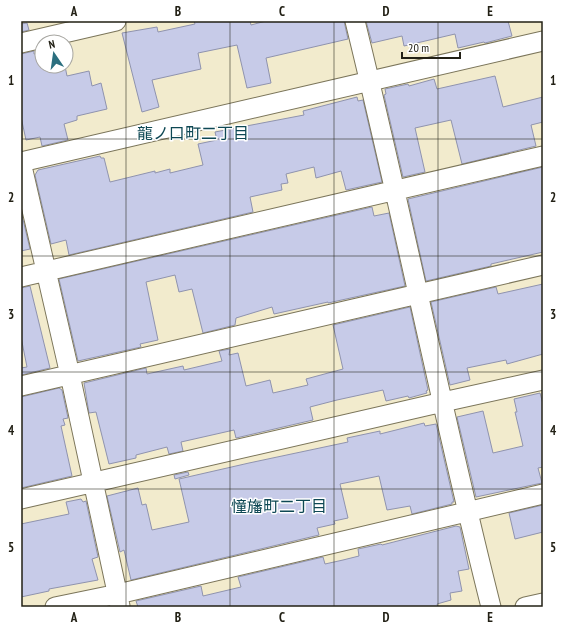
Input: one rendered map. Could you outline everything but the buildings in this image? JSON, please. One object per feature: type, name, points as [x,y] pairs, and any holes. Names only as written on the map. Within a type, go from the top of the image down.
[{"type":"street","points":[[21,43],[116,21]]},
{"type":"street","points":[[355,21],[370,81],[467,511],[491,607]]},
{"type":"street","points":[[119,601],[70,374],[21,162],[543,41]]},
{"type":"street","points":[[21,277],[543,156]]},
{"type":"street","points":[[21,386],[543,265]]},
{"type":"street","points":[[21,499],[543,380]]},
{"type":"street","points":[[55,607],[119,601],[467,511],[543,494]]},
{"type":"street","points":[[525,607],[543,603]]},
{"type":"district","name":"龍ノ口町二丁目","points":[[193,133]]},
{"type":"district","name":"憧旛町二丁目","points":[[279,506]]}]
